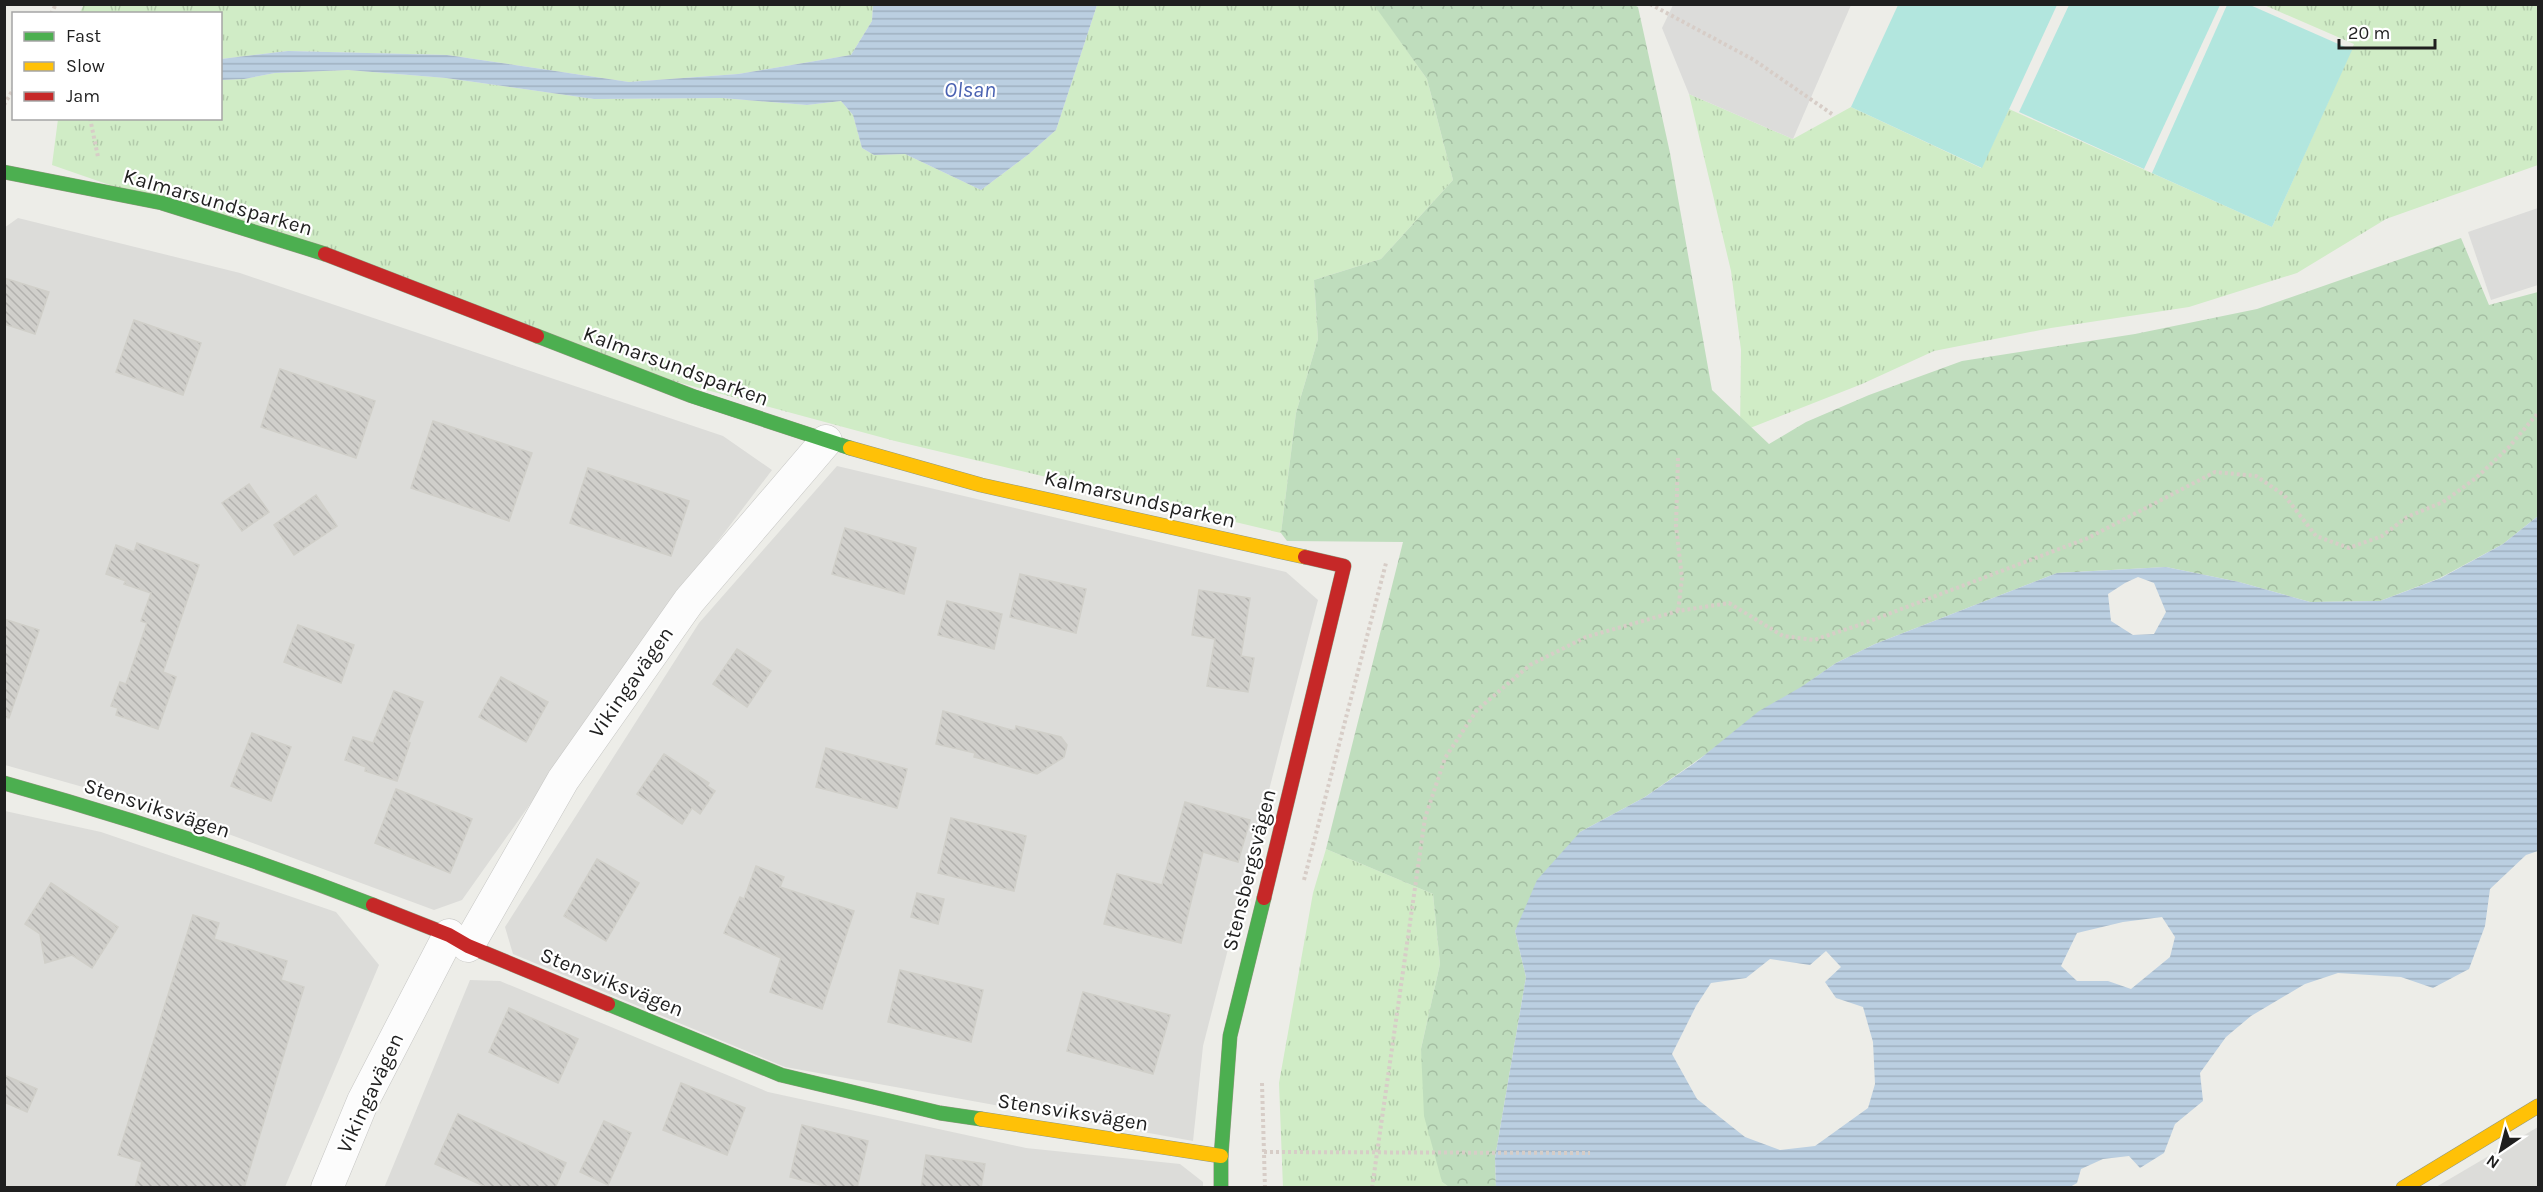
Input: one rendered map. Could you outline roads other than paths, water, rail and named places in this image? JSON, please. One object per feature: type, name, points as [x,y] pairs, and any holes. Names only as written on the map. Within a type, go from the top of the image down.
[{"type":"street","name":"Kalmarsundsparken","points":[[4,172],[162,203],[319,252],[692,396],[826,441],[981,485],[1344,566]]},
{"type":"street","name":"Vikingavägen","points":[[327,1188],[363,1101],[458,940],[563,780],[689,601],[826,441]]},
{"type":"street","name":"Stensbergsvägen","points":[[1221,1188],[1221,1156],[1230,1036],[1344,566]]},
{"type":"street","name":"Stensviksvägen","points":[[4,783],[128,818],[322,885],[781,1075],[940,1113],[1221,1156]]},
{"type":"street","points":[[2403,1188],[2538,1106]]},
{"type":"water","name":"Olsan","points":[[873,5],[1097,5],[1056,130],[1029,154],[981,190],[905,154],[874,155],[862,148],[853,115],[841,101],[807,105],[722,98],[594,99],[446,78],[348,70],[275,73],[244,79],[222,80],[222,59],[288,51],[447,55],[629,82],[738,74],[851,55],[872,21]]},
{"type":"water","points":[[2538,516],[2538,851],[2526,855],[2490,889],[2485,926],[2469,969],[2433,988],[2401,977],[2338,973],[2305,984],[2251,1016],[2226,1037],[2200,1073],[2203,1101],[2175,1124],[2164,1153],[2140,1168],[2129,1156],[2103,1159],[2081,1169],[2077,1183],[2070,1187],[1496,1187],[1495,1158],[1526,977],[1515,931],[1537,880],[1580,832],[1645,797],[1696,762],[1759,711],[1801,687],[1836,663],[1875,644],[2057,573],[2166,567],[2239,582],[2310,602],[2380,601],[2441,578],[2503,544]],"holes":[[[2138,577],[2154,583],[2166,612],[2154,634],[2133,635],[2111,621],[2108,594]],[[2162,917],[2175,937],[2170,957],[2131,989],[2108,981],[2077,981],[2061,966],[2077,933],[2123,922]],[[1826,951],[1841,967],[1825,982],[1836,998],[1863,1007],[1873,1042],[1875,1084],[1868,1108],[1815,1146],[1780,1150],[1745,1137],[1697,1099],[1672,1054],[1696,1006],[1711,983],[1746,978],[1770,959],[1810,965]]]}]
